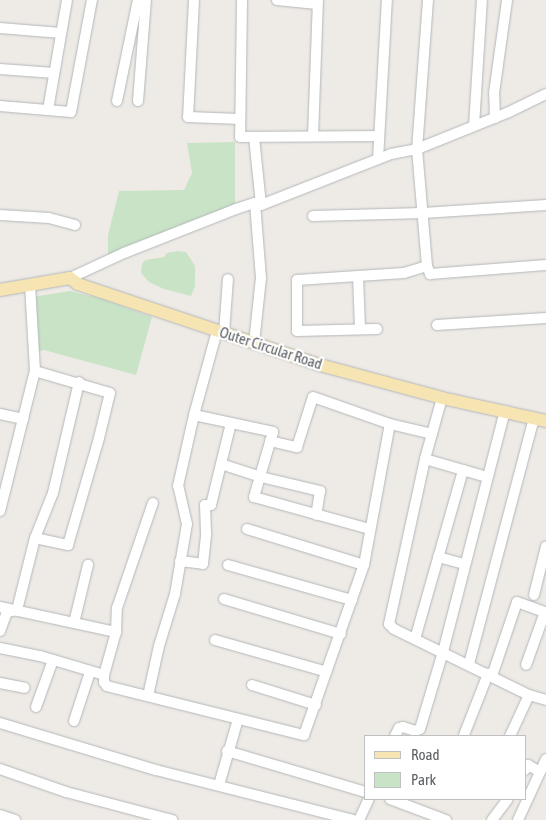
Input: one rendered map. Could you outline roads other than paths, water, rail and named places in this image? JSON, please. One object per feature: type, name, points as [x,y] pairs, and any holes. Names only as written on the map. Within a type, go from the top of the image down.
[{"type":"main road","points":[[0,290],[70,278]]},
{"type":"main road","name":"Outer Circular Road","points":[[70,278],[78,284],[320,365],[442,398],[540,420]]},
{"type":"street","points":[[48,110],[67,0]]},
{"type":"street","points":[[0,106],[71,112],[92,0]]},
{"type":"street","points":[[117,102],[138,0]]},
{"type":"street","points":[[138,102],[146,0]]},
{"type":"street","points":[[194,0],[188,116],[240,119]]},
{"type":"street","points":[[242,0],[240,137],[379,136]]},
{"type":"street","points":[[277,0],[317,2],[313,136]]},
{"type":"street","points":[[378,159],[387,0]]},
{"type":"street","points":[[428,0],[417,148],[427,266],[430,274],[546,264]]},
{"type":"street","points":[[474,126],[482,0]]},
{"type":"street","points":[[495,118],[494,93],[507,0]]},
{"type":"street","points":[[0,28],[61,33]]},
{"type":"street","points":[[0,69],[54,73]]},
{"type":"street","points":[[70,278],[124,253],[378,159],[417,148],[495,118],[546,94]]},
{"type":"street","points":[[254,137],[261,278],[254,343]]},
{"type":"street","points":[[313,216],[423,213],[546,205]]},
{"type":"street","points":[[0,215],[49,218],[75,225]]},
{"type":"street","points":[[377,329],[297,331],[297,280],[404,273],[427,266]]},
{"type":"street","points":[[358,276],[360,329]]},
{"type":"street","points":[[148,696],[159,646],[168,622],[187,524],[178,486],[194,415],[220,332],[228,279]]},
{"type":"street","points":[[0,511],[35,371],[30,285]]},
{"type":"street","points":[[437,325],[546,318]]},
{"type":"street","points":[[35,371],[79,382],[110,393],[68,545],[35,538]]},
{"type":"street","points":[[17,610],[35,538],[53,493],[79,382]]},
{"type":"street","points":[[270,441],[297,447],[313,397],[390,424],[432,434]]},
{"type":"street","points":[[442,398],[425,459],[416,508],[389,624],[394,629],[529,694],[546,700]]},
{"type":"street","points":[[396,735],[399,728],[403,727],[415,731],[420,729],[443,652],[505,411]]},
{"type":"street","points":[[0,414],[23,419]]},
{"type":"street","points":[[194,415],[273,432],[254,497],[369,529]]},
{"type":"street","points":[[469,664],[540,420]]},
{"type":"street","points":[[180,561],[203,564],[206,533],[205,505],[211,505],[231,423]]},
{"type":"street","points":[[153,502],[117,608],[116,632],[104,682],[107,686],[304,735],[364,565],[369,529],[390,424]]},
{"type":"street","points":[[425,459],[487,477]]},
{"type":"street","points":[[221,464],[260,477],[320,491],[316,514]]},
{"type":"street","points":[[415,639],[463,470]]},
{"type":"street","points":[[248,528],[364,565]]},
{"type":"street","points":[[534,595],[545,553]]},
{"type":"street","points":[[438,557],[465,564]]},
{"type":"street","points":[[74,623],[88,565]]},
{"type":"street","points":[[228,565],[352,600]]},
{"type":"street","points":[[224,599],[341,634]]},
{"type":"street","points":[[464,735],[490,675],[517,602],[545,612],[542,634],[526,665]]},
{"type":"street","points":[[0,607],[116,632]]},
{"type":"street","points":[[0,631],[7,612],[17,610]]},
{"type":"street","points":[[215,640],[327,672]]},
{"type":"street","points":[[0,648],[53,660],[104,676]]},
{"type":"street","points":[[36,708],[53,660]]},
{"type":"street","points":[[74,721],[90,672]]},
{"type":"street","points":[[0,683],[25,688]]},
{"type":"street","points":[[252,685],[316,705]]},
{"type":"street","points":[[510,735],[529,694]]},
{"type":"street","points":[[219,785],[227,751],[238,719]]},
{"type":"street","points":[[0,723],[104,756],[354,820]]},
{"type":"street","points":[[227,751],[290,768],[364,792]]},
{"type":"street","points":[[518,820],[546,759]]},
{"type":"street","points":[[526,768],[528,765],[540,772]]},
{"type":"street","points":[[0,769],[66,792],[172,820]]},
{"type":"street","points":[[359,820],[369,800]]},
{"type":"street","points":[[393,800],[446,820]]},
{"type":"street","points":[[492,820],[507,800]]},
{"type":"street","points":[[0,815],[15,820]]}]
